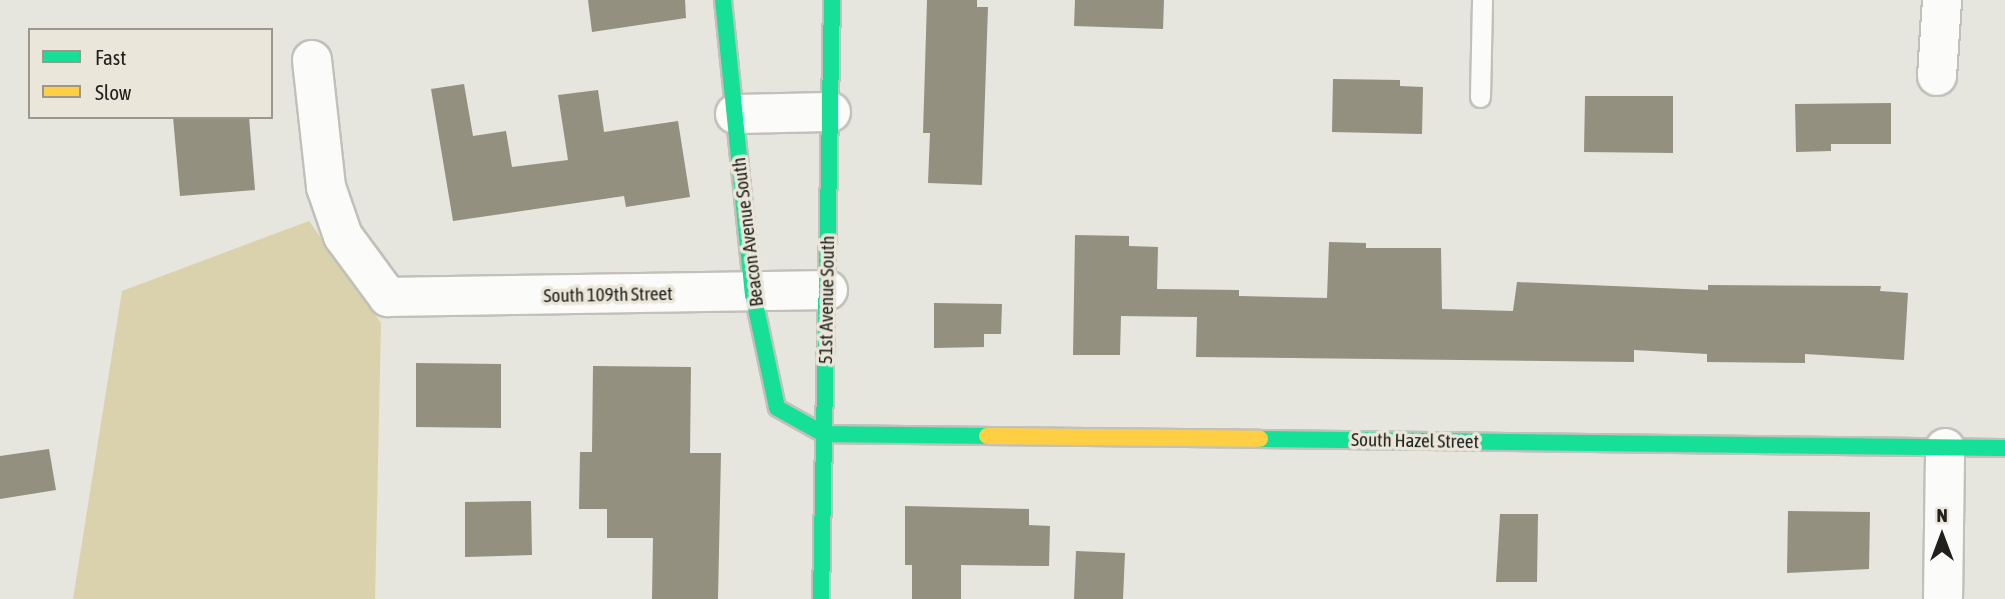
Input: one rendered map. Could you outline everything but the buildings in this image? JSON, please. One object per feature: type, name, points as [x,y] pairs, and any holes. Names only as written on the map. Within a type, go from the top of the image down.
[{"type":"street","name":"Beacon Avenue South","points":[[723,0],[753,294],[776,408],[824,434]]},
{"type":"street","name":"51st Avenue South","points":[[821,599],[832,0]]},
{"type":"street","points":[[1937,76],[1942,0]]},
{"type":"street","name":"South 109th Street","points":[[312,60],[326,187],[343,236],[388,297],[753,294],[828,290]]},
{"type":"street","points":[[735,114],[831,112]]},
{"type":"street","name":"South Hazel Street","points":[[824,434],[2005,448]]},
{"type":"street","points":[[1943,599],[1945,447]]},
{"type":"lane","points":[[1480,97],[1482,0]]},
{"type":"shaded area","points":[[309,221],[381,323],[375,599],[73,599],[122,291]]},
{"type":"traffic: fast","points":[[723,0],[753,294],[777,408],[824,434],[987,436]]},
{"type":"traffic: fast","points":[[821,599],[832,0]]},
{"type":"traffic: fast","points":[[1260,439],[2005,448]]},
{"type":"traffic: slow","points":[[987,436],[1260,439]]}]
